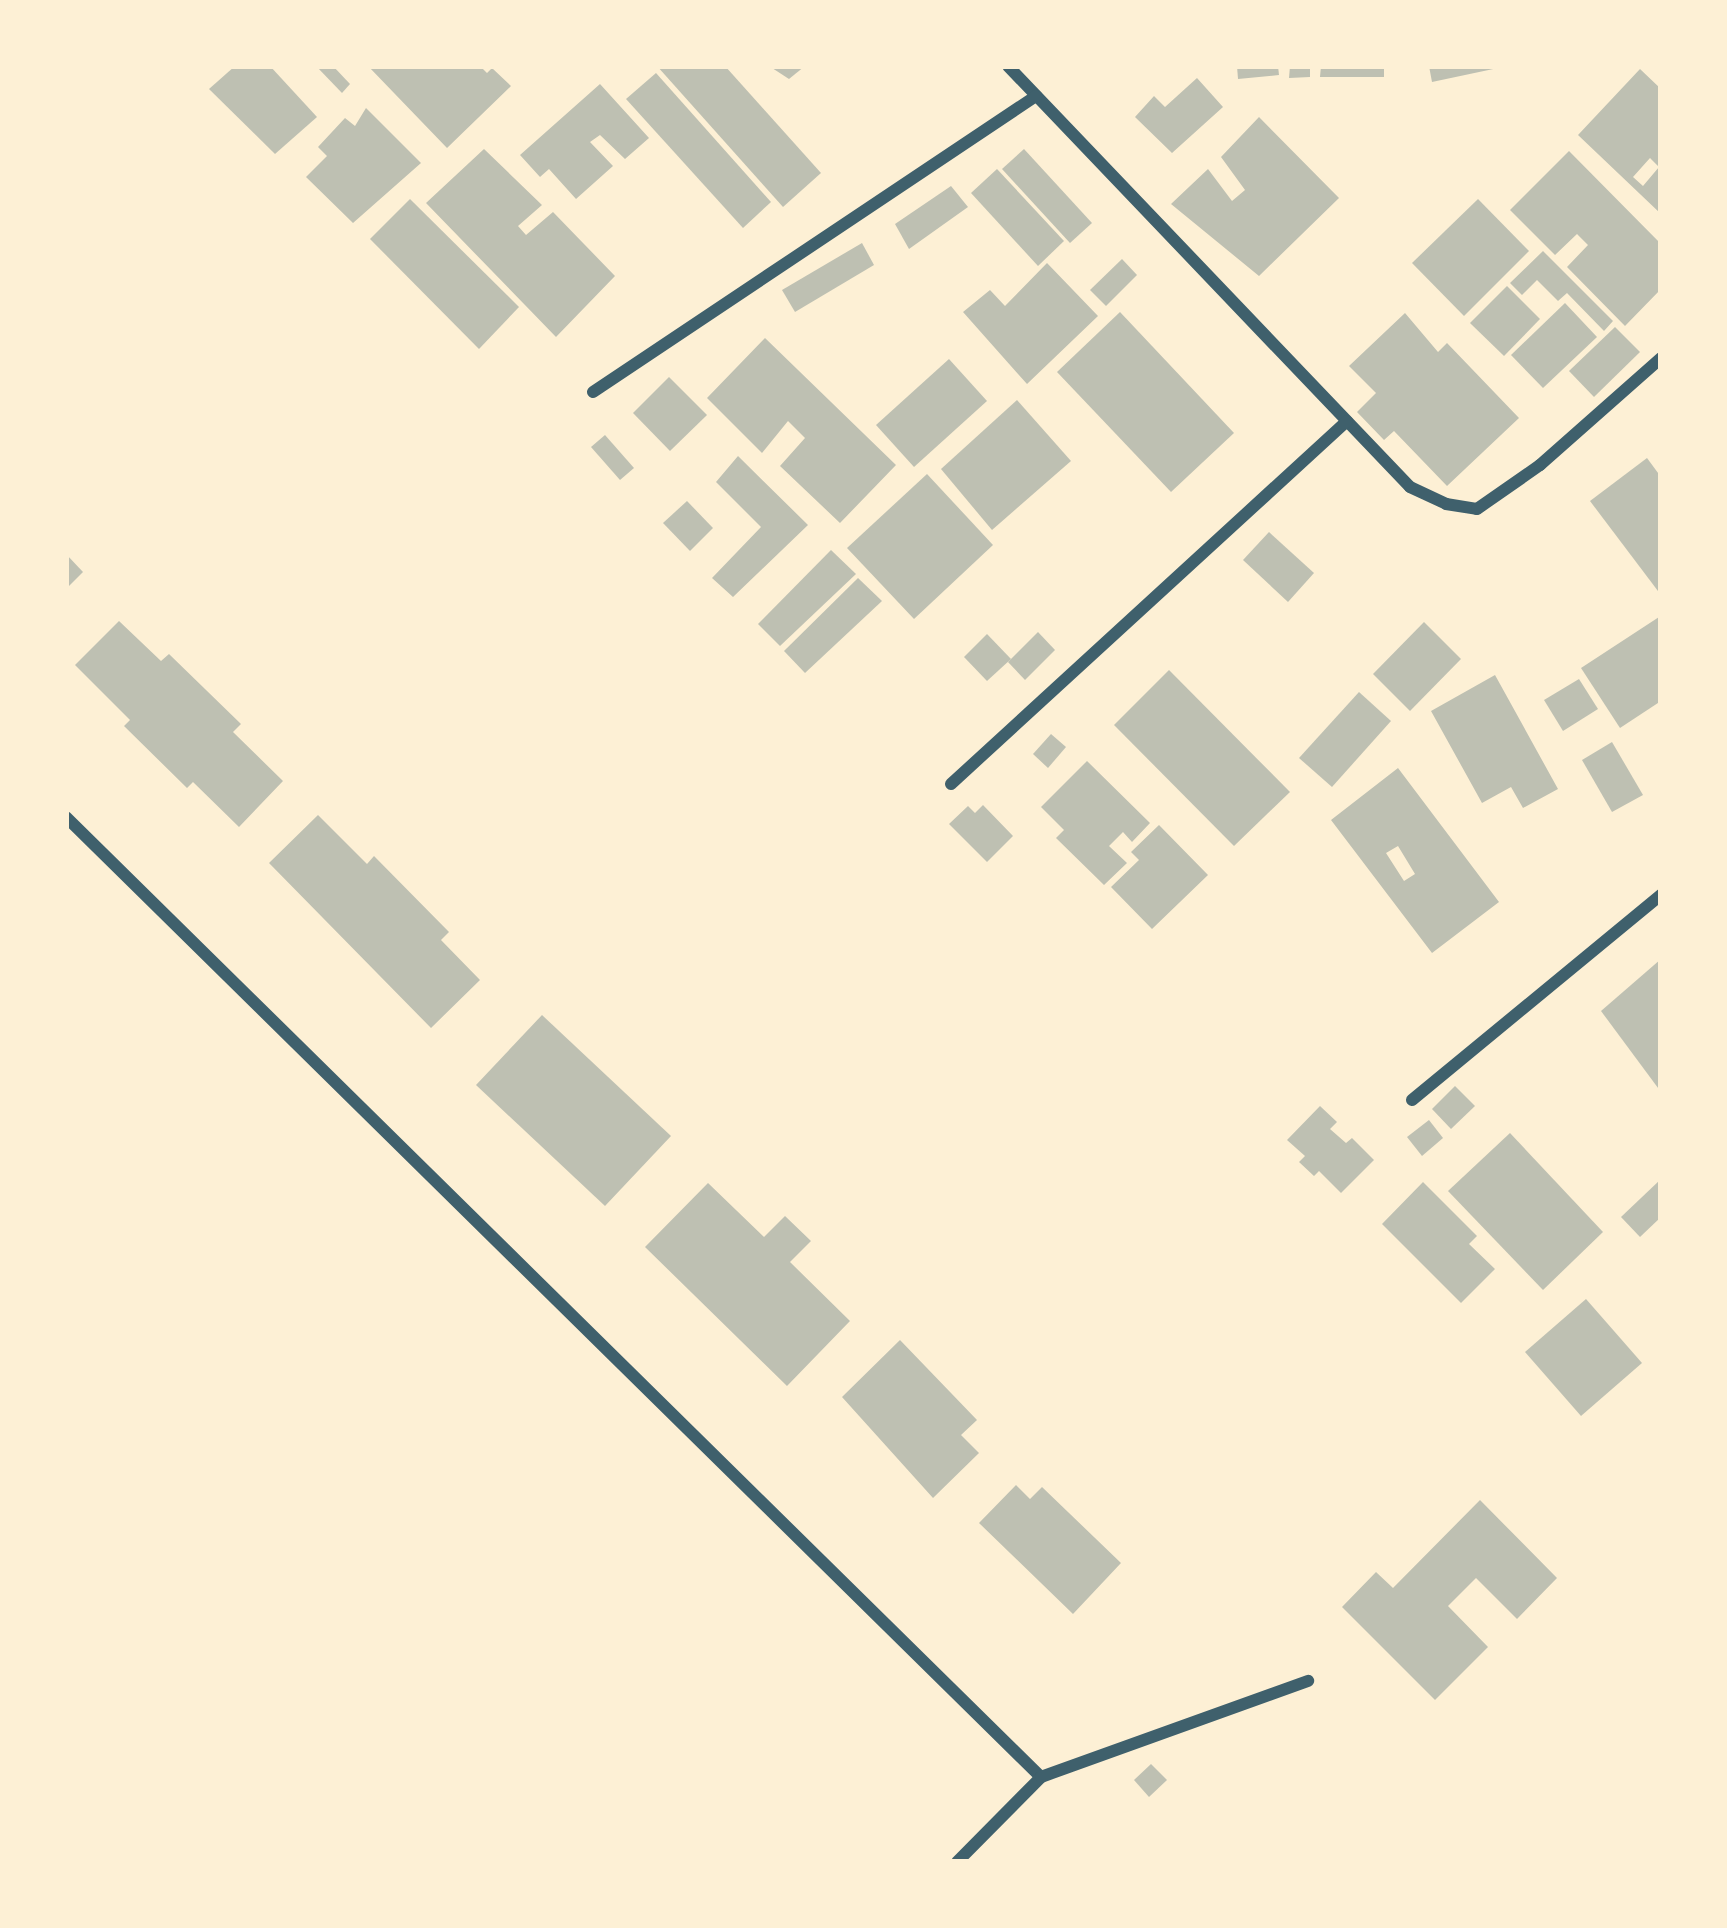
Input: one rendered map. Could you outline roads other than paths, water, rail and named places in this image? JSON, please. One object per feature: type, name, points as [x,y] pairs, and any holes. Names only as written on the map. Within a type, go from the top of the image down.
[{"type":"street","points":[[1008,66],[1410,487],[1446,504],[1477,508],[1540,465],[1661,358]]},
{"type":"street","points":[[592,392],[1036,95]]},
{"type":"street","points":[[951,784],[1347,421]]},
{"type":"street","points":[[66,817],[1041,1777]]},
{"type":"street","points":[[1412,1100],[1661,895]]},
{"type":"street","points":[[957,1862],[1041,1777],[1308,1681]]}]
